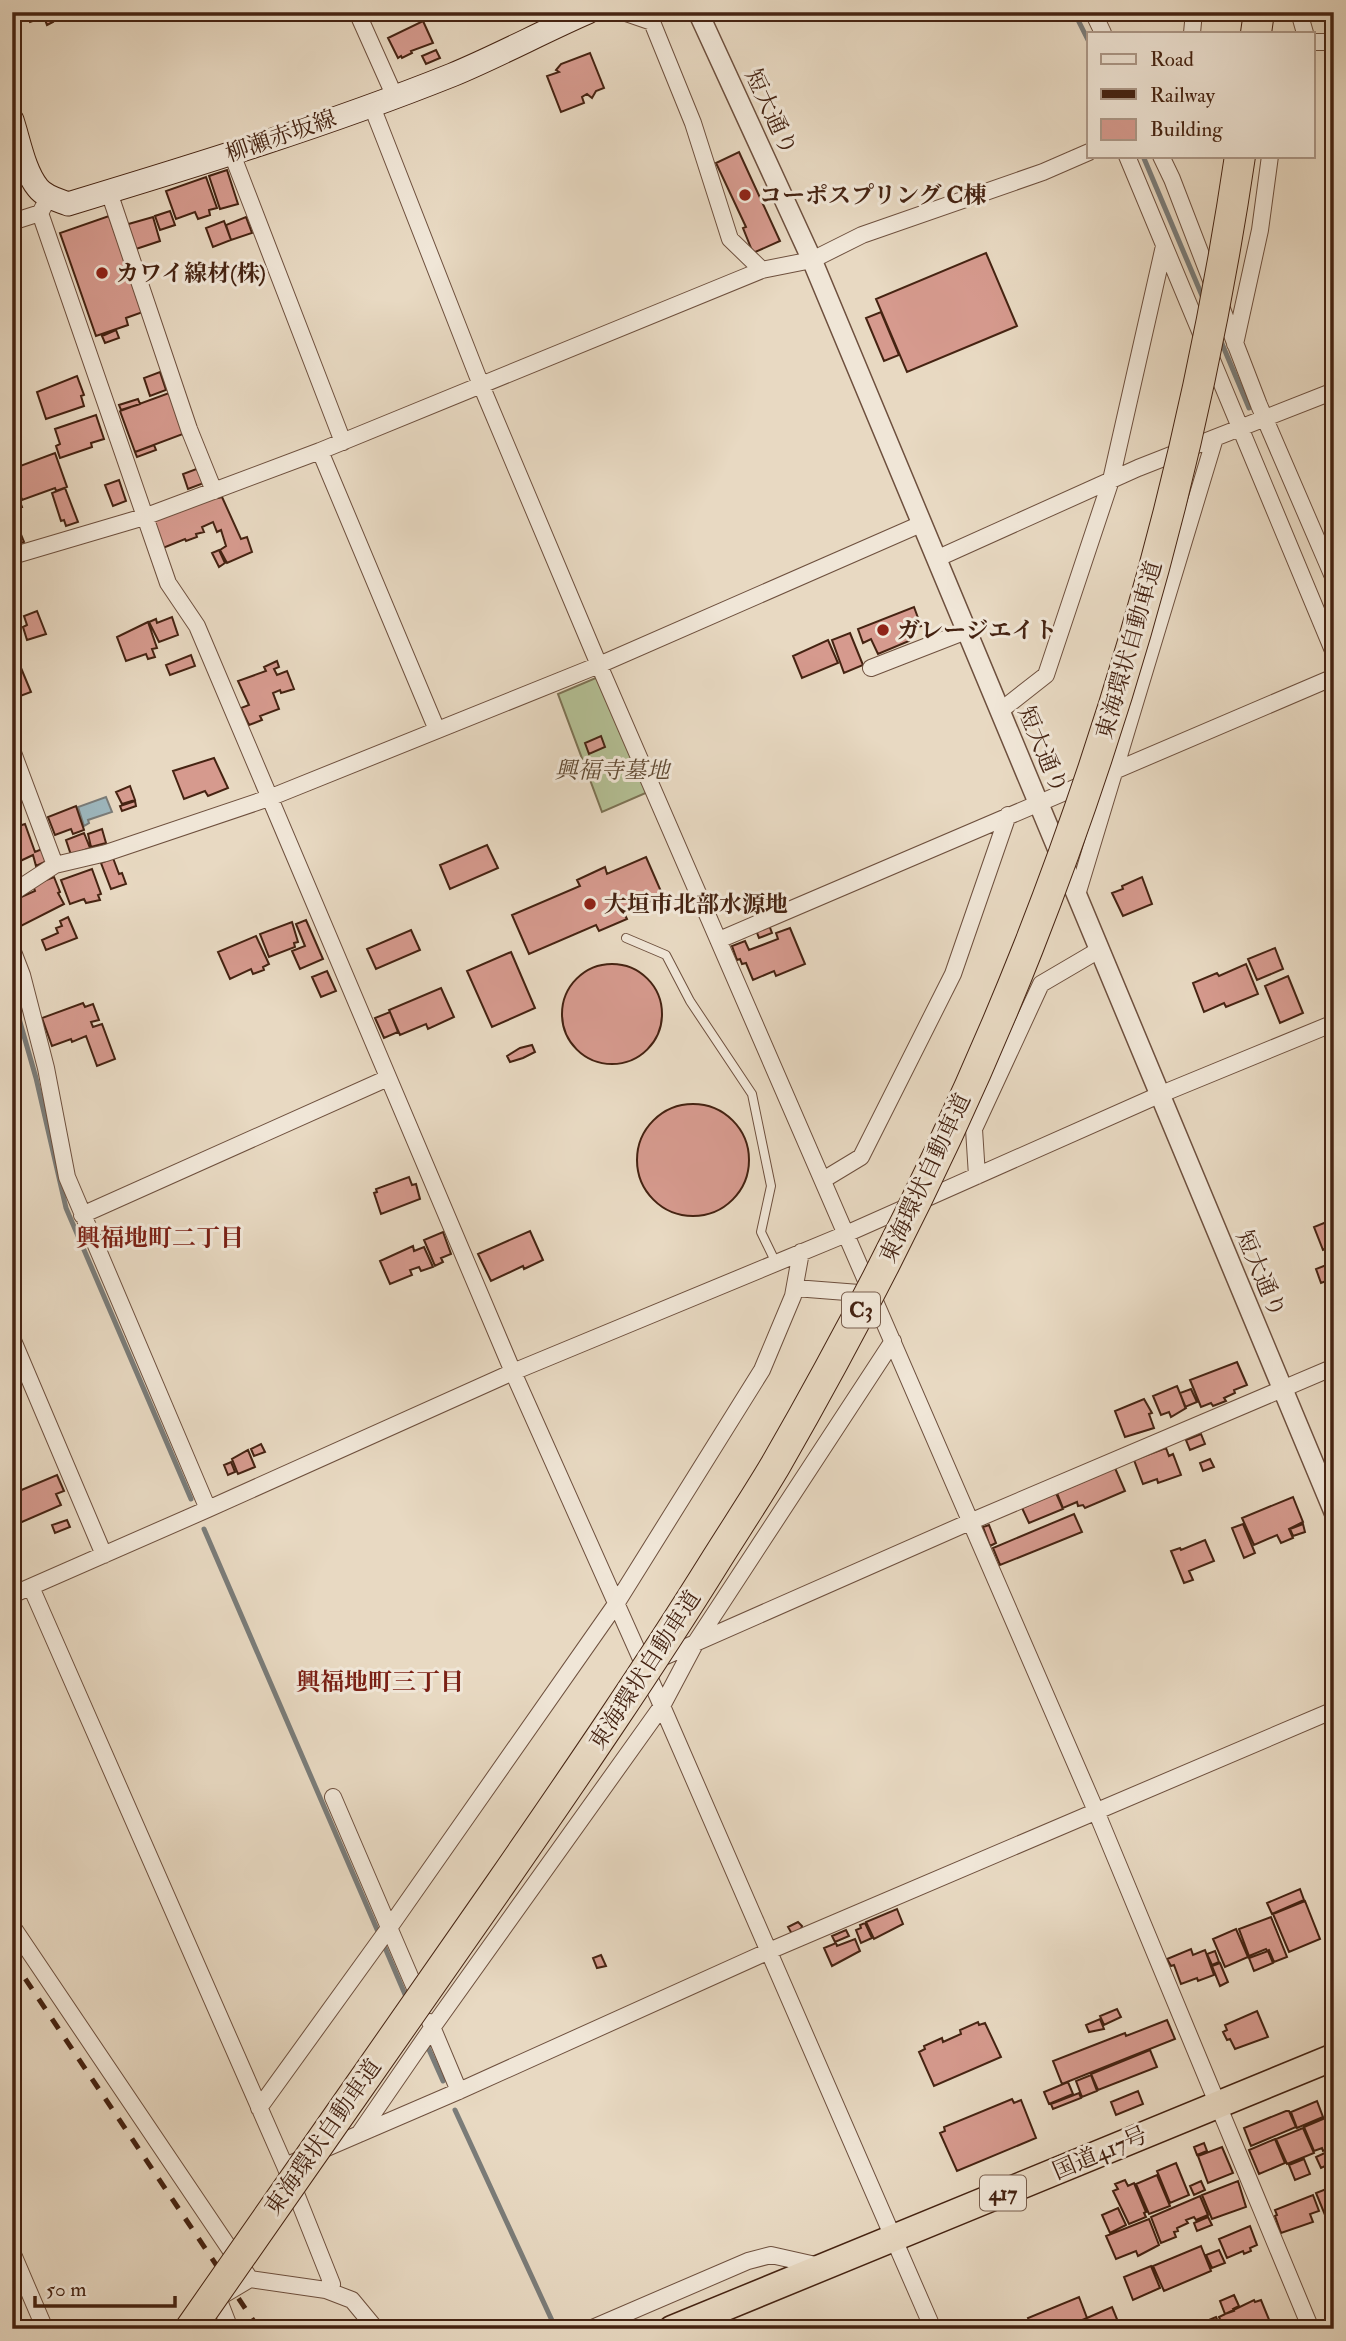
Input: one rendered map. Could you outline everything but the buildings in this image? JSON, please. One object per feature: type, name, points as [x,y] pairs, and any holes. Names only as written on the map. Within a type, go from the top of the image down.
[{"type":"highway","points":[[1256,32],[1259,12]]},
{"type":"highway","name":"東海環状自動車道","points":[[190,2329],[666,1641],[772,1470],[811,1401],[863,1307],[947,1135],[1027,949],[1100,750],[1160,546],[1199,383],[1229,230],[1240,158]]},
{"type":"highway","name":"国道417号","points":[[672,2329],[1334,2057]]},
{"type":"main road","name":"柳瀬赤坂線","points":[[44,205],[68,204],[232,154],[395,97],[455,73],[588,12]]},
{"type":"main road","points":[[12,120],[44,205]]},
{"type":"street","points":[[357,12],[395,97]]},
{"type":"street","points":[[623,12],[652,22],[693,123],[730,239],[762,270]]},
{"type":"street","name":"短大通り","points":[[698,12],[812,260],[1334,1512]]},
{"type":"street","points":[[1093,12],[1103,32]]},
{"type":"street","points":[[1192,32],[1194,12]]},
{"type":"street","points":[[1299,12],[1305,32]]},
{"type":"street","points":[[1314,42],[1334,42]]},
{"type":"street","points":[[372,104],[481,385],[599,664],[1096,1811],[1311,2329]]},
{"type":"street","points":[[12,556],[144,517],[214,491],[343,442],[762,270],[812,260],[862,235],[1043,172],[1087,153]]},
{"type":"street","points":[[232,154],[343,442]]},
{"type":"street","points":[[1128,158],[1334,653]]},
{"type":"street","points":[[1162,158],[1265,418],[1334,579]]},
{"type":"street","points":[[1236,344],[1261,230],[1270,158]]},
{"type":"street","points":[[109,191],[190,429],[214,491]]},
{"type":"street","points":[[12,222],[44,205],[144,517],[168,583],[197,625],[513,1371],[933,2329]]},
{"type":"street","points":[[1000,711],[1046,675],[1111,480],[1164,246]]},
{"type":"street","points":[[936,559],[1111,480],[1334,391]]},
{"type":"street","points":[[1077,895],[1215,438]]},
{"type":"street","points":[[320,451],[437,730]]},
{"type":"street","points":[[12,893],[55,865],[106,853],[269,798],[599,664],[921,524]]},
{"type":"street","points":[[872,668],[967,631]]},
{"type":"street","points":[[719,940],[1334,677]]},
{"type":"street","points":[[12,750],[55,865]]},
{"type":"street","points":[[823,1180],[861,1157],[953,974],[1008,815]]},
{"type":"street","points":[[12,949],[22,975],[46,1068],[67,1177],[208,1509]]},
{"type":"street","points":[[977,1176],[974,1129],[1041,984],[1099,950]]},
{"type":"street","points":[[12,1595],[513,1371],[846,1234],[1159,1095],[1334,1023]]},
{"type":"street","points":[[82,1215],[388,1079]]},
{"type":"street","points":[[259,2108],[616,1604],[762,1370],[794,1288],[801,1252]]},
{"type":"street","points":[[794,1288],[873,1294]]},
{"type":"street","points":[[12,1338],[104,1555]]},
{"type":"street","points":[[359,2134],[662,1706],[696,1642],[893,1341]]},
{"type":"street","points":[[644,1665],[972,1521],[1334,1367]]},
{"type":"street","points":[[31,1587],[285,2166],[332,2284],[326,2290]]},
{"type":"street","points":[[285,2166],[769,1951],[1334,1710]]},
{"type":"street","points":[[333,1797],[458,2091]]},
{"type":"street","points":[[12,1926],[250,2279]]},
{"type":"street","points":[[12,2252],[44,2329]]},
{"type":"street","points":[[590,2329],[748,2261],[771,2255],[822,2267]]},
{"type":"street","points":[[230,2329],[218,2298],[250,2279],[326,2290],[352,2300],[376,2329]]},
{"type":"street","points":[[183,2329],[222,2312]]},
{"type":"lane","points":[[626,938],[666,955],[691,1000],[752,1094],[771,1186],[761,1232],[776,1263]]},
{"type":"lane","points":[[829,2329],[836,2326],[838,2329]]},
{"type":"green space","name":"興福寺墓地","points":[[598,677],[648,792],[602,812],[558,694]]},
{"type":"water","points":[[106,797],[112,812],[88,820],[89,823],[84,826],[78,807]]},
{"type":"waterway","points":[[1074,12],[1087,38]]},
{"type":"waterway","points":[[1144,158],[1203,298]]},
{"type":"waterway","points":[[1220,339],[1249,408]]},
{"type":"waterway","points":[[12,994],[36,1078],[66,1208],[191,1499]]},
{"type":"waterway","points":[[204,1529],[379,1934]]},
{"type":"waterway","points":[[383,1943],[407,1999]]},
{"type":"waterway","points":[[426,2043],[443,2081]]},
{"type":"waterway","points":[[455,2110],[555,2327]]},
{"type":"railway","points":[[12,1959],[259,2329]]},
{"type":"place","name":"コーポスプリング C棟","points":[[745,195]]},
{"type":"place","name":"カワイ線材(株)","points":[[102,273]]},
{"type":"place","name":"ガレージエイト","points":[[883,630]]},
{"type":"place","name":"大垣市北部水源地","points":[[590,904]]},
{"type":"district","name":"興福地町二丁目","points":[[160,1238]]},
{"type":"district","name":"興福地町三丁目","points":[[380,1682]]}]
